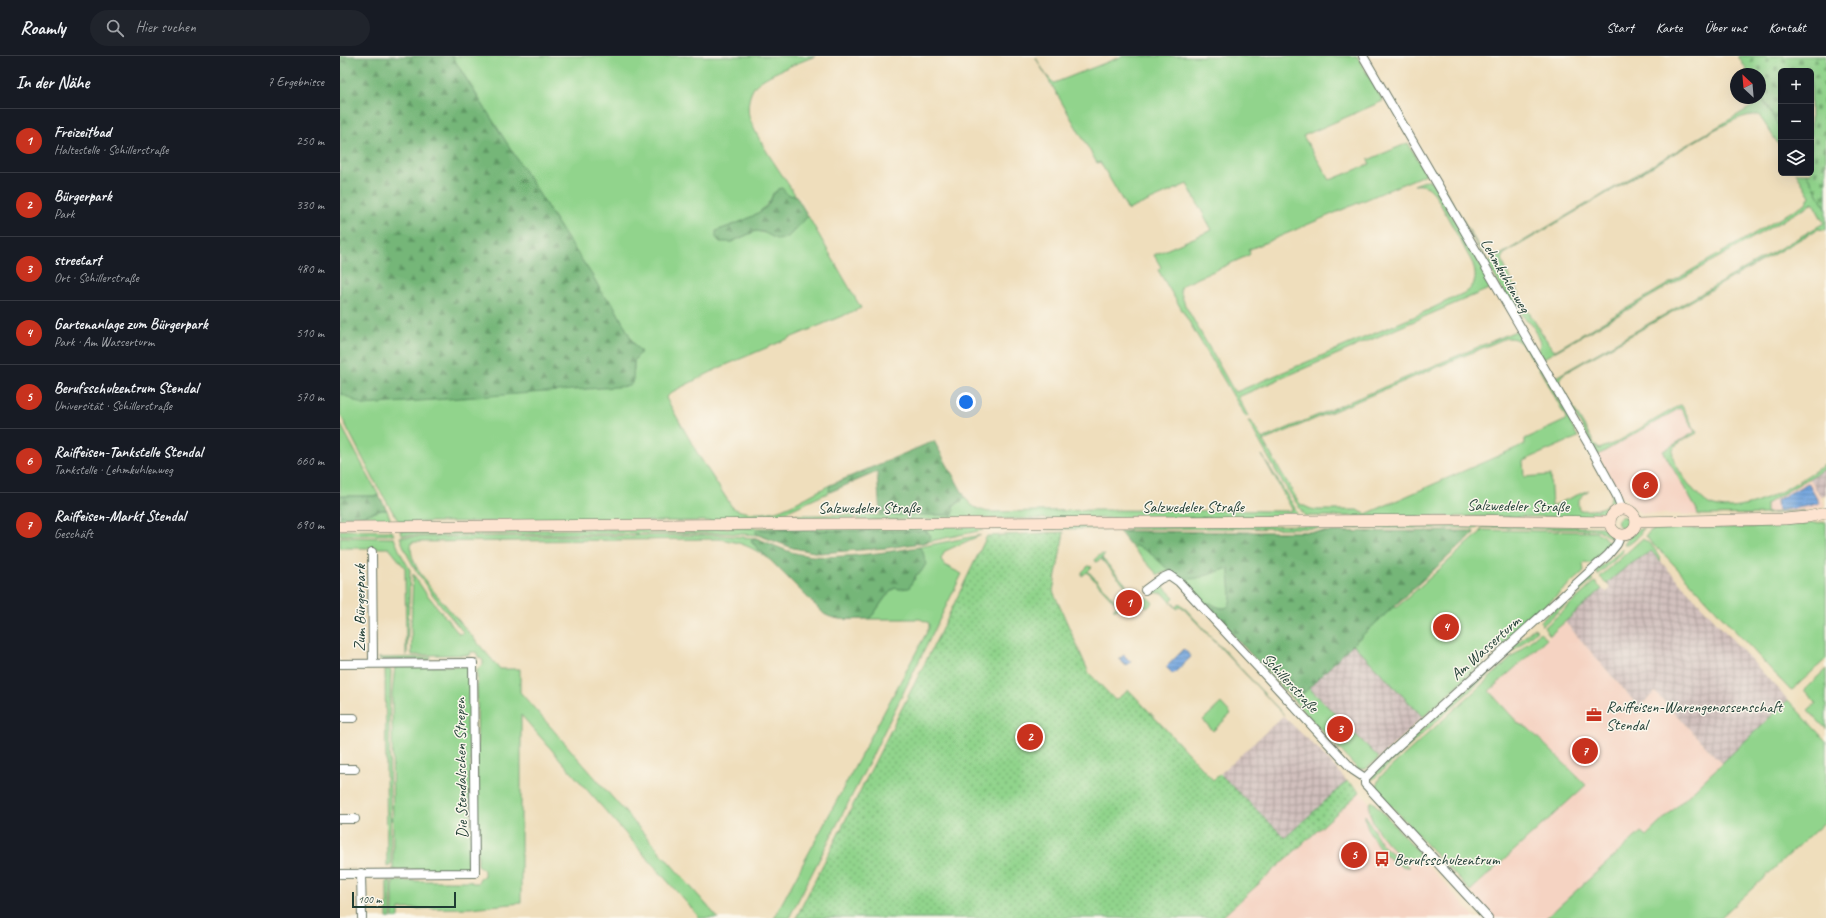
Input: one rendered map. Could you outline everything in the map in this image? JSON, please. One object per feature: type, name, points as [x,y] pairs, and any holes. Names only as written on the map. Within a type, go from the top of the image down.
[{"type":"main road","points":[[1622,509],[1630,512],[1634,516],[1636,522],[1634,528],[1630,532],[1621,535],[1613,531],[1610,522],[1613,513],[1622,509]]},
{"type":"main road","points":[[1636,522],[1786,519],[1826,513]]},
{"type":"main road","name":"Salzwedeler Straße","points":[[340,527],[1451,520],[1610,522]]},
{"type":"street","name":"Lehmkuhlenweg","points":[[1363,56],[1589,445],[1617,496],[1622,509]]},
{"type":"street","name":"Am Wasserturm","points":[[1365,778],[1390,752],[1608,555],[1617,544],[1621,535]]},
{"type":"street","name":"Zum Bürgerpark","points":[[372,552],[373,663]]},
{"type":"street","name":"Schillerstraße","points":[[1146,590],[1165,576],[1169,575],[1179,582],[1353,770],[1365,778],[1365,784],[1488,918]]},
{"type":"street","name":"Zum Bürgerpark","points":[[340,664],[384,663]]},
{"type":"street","name":"Die Stendalschen Strepen","points":[[361,873],[475,873],[473,663],[384,663]]},
{"type":"street","points":[[340,718],[354,718]]},
{"type":"street","points":[[340,769],[355,769]]},
{"type":"street","points":[[340,819],[355,819]]},
{"type":"street","points":[[340,874],[361,873],[362,918]]},
{"type":"shaded area","points":[[1680,407],[1695,432],[1663,451],[1697,510],[1698,515],[1641,513],[1628,503],[1625,497],[1622,498],[1598,455]]},
{"type":"shaded area","points":[[1826,468],[1826,494],[1821,497],[1809,478]]},
{"type":"shaded area","points":[[1809,478],[1825,506],[1804,511],[1766,513],[1766,504]]},
{"type":"shaded area","points":[[1651,551],[1788,700],[1722,764],[1655,692],[1639,707],[1565,622],[1602,589],[1607,592],[1610,589],[1607,583],[1626,567]]},
{"type":"shaded area","points":[[1565,622],[1639,707],[1655,692],[1722,764],[1646,836],[1641,832],[1546,918],[1495,918],[1470,891],[1586,785],[1528,728],[1519,724],[1489,691]]},
{"type":"shaded area","points":[[1353,644],[1423,717],[1379,758],[1309,688]]},
{"type":"shaded area","points":[[1283,716],[1319,750],[1347,781],[1285,838],[1220,774]]},
{"type":"shaded area","points":[[1360,792],[1476,918],[1221,918]]},
{"type":"green space","points":[[340,56],[452,56],[604,296],[612,302],[634,344],[641,352],[634,361],[633,381],[630,386],[363,405],[340,393]]},
{"type":"green space","points":[[452,56],[815,56],[774,73],[760,82],[753,89],[748,104],[749,116],[757,135],[796,196],[773,193],[770,201],[758,213],[741,222],[717,231],[731,242],[756,231],[787,238],[808,216],[861,308],[721,367],[672,392],[666,398],[699,456],[732,507],[737,510],[751,513],[772,512],[790,506],[830,485],[830,492],[779,515],[854,515],[854,520],[739,520],[731,517],[720,521],[400,522],[397,519],[375,482],[340,414],[340,393],[363,405],[634,370],[634,361],[640,352],[634,344],[612,302],[604,296]]},
{"type":"green space","points":[[1123,56],[1357,56],[1383,101],[1303,136],[1330,180],[1370,164],[1368,160],[1408,143],[1426,174],[1248,250],[1250,253],[1249,255],[1183,285],[1180,290],[1185,305],[1234,391],[1236,392],[1418,315],[1468,291],[1471,288],[1475,279],[1473,264],[1435,194],[1426,186],[1414,185],[1427,180],[1433,183],[1493,286],[1238,397],[1248,416],[1246,417],[1158,270],[1161,267],[1154,255],[1212,230],[1187,184],[1128,210],[1100,162],[1097,163],[1046,75],[1054,83]]},
{"type":"green space","points":[[1738,56],[1826,56],[1826,208],[1808,176],[1814,176],[1814,68],[1778,68],[1778,125],[1766,104],[1766,68],[1745,68]]},
{"type":"green space","points":[[1756,104],[1765,104],[1778,125],[1778,144],[1759,115],[1747,116],[1736,120],[1714,130],[1504,254],[1502,257],[1504,266],[1516,290],[1554,351],[1806,203],[1810,196],[1798,176],[1808,176],[1826,208],[1826,230],[1818,229],[1563,374],[1559,383],[1599,449],[1617,442],[1680,405],[1682,406],[1697,433],[1675,447],[1673,450],[1673,456],[1675,463],[1685,480],[1698,495],[1714,506],[1730,508],[1756,503],[1780,492],[1826,464],[1826,468],[1766,504],[1766,513],[1804,511],[1769,514],[1698,515],[1697,510],[1663,451],[1695,432],[1680,408],[1598,455],[1554,378],[1824,223],[1813,203],[1542,359],[1538,353],[1540,343],[1533,326],[1512,306],[1432,168],[1488,262]]},
{"type":"green space","points":[[782,188],[788,195],[796,196],[808,216],[787,238],[778,240],[763,232],[756,231],[731,242],[720,242],[716,238],[716,231],[748,219],[760,212],[768,205],[774,193],[778,189]]},
{"type":"green space","points":[[1518,330],[1573,423],[1571,425],[1578,437],[1523,461],[1524,477],[1550,475],[1552,506],[1589,490],[1578,501],[1578,507],[1580,510],[1602,508],[1608,503],[1612,494],[1617,503],[1607,514],[1595,517],[1305,516],[1280,478],[1248,421],[1251,421],[1262,439]],"holes":[[[1506,338],[1518,341],[1530,355],[1565,415],[1566,419],[1564,421],[1525,439],[1525,444],[1366,514],[1357,510],[1313,510],[1300,504],[1263,441]]]},
{"type":"green space","points":[[340,423],[379,496],[340,496]]},
{"type":"green space","points":[[934,441],[965,497],[963,500],[952,506],[954,510],[953,515],[880,515],[877,472],[830,492],[829,490],[830,485]]},
{"type":"green space","points":[[1262,455],[1295,508],[1297,513],[1294,517],[857,520],[857,515],[953,515],[952,507],[965,497],[975,507],[988,512],[1097,510],[1291,511],[1292,509]]},
{"type":"green space","points":[[340,496],[379,496],[387,510],[380,510],[363,516],[340,516]]},
{"type":"green space","points":[[380,510],[387,510],[390,518],[388,523],[340,523],[340,516],[363,516]]},
{"type":"green space","points":[[1623,516],[1627,518],[1629,522],[1627,526],[1623,528],[1619,526],[1617,522],[1619,518]]},
{"type":"green space","points":[[1826,522],[1826,659],[1791,691],[1646,536],[1650,531],[1656,529],[1773,527]]},
{"type":"green space","points":[[1478,525],[1477,528],[992,529],[995,526]]},
{"type":"green space","points":[[1483,525],[1603,527],[1610,532],[1611,539],[1599,530],[1481,527]]},
{"type":"green space","points":[[982,526],[983,530],[922,543],[929,540],[927,531],[759,530],[756,533],[758,535],[721,533],[401,535],[400,531]]},
{"type":"green space","points":[[1643,528],[1636,539],[1627,545],[1624,545],[1632,534]]},
{"type":"green space","points":[[340,530],[392,531],[394,535],[340,535]]},
{"type":"green space","points":[[1481,530],[1596,532],[1602,535],[1609,543],[1591,564],[1585,562],[1583,564],[1584,571],[1423,717],[1353,644],[1394,606],[1396,608],[1482,531],[1480,531]]},
{"type":"green space","points":[[756,531],[927,531],[931,536],[929,540],[922,543],[887,548],[819,553],[793,548],[758,535]]},
{"type":"green space","points":[[1119,531],[1473,531],[1474,533],[1353,644],[1295,702],[1205,605],[1210,603],[1220,608],[1226,608],[1229,604],[1231,591],[1229,568],[1193,579],[1181,577],[1166,568],[1146,551],[1139,547],[1130,545]]},
{"type":"green space","points":[[1064,532],[1053,591],[1089,673],[1115,700],[1129,690],[1213,780],[1220,774],[1285,838],[1347,781],[1360,792],[1221,918],[796,918],[940,633],[987,536]]},
{"type":"green space","points":[[719,535],[756,538],[752,539],[751,542],[770,560],[746,546],[719,539],[412,542],[411,549],[414,562],[418,570],[432,589],[500,669],[520,669],[520,692],[718,918],[700,918],[521,715],[521,903],[470,908],[399,909],[399,918],[393,918],[393,881],[471,881],[472,883],[478,883],[480,878],[484,876],[484,870],[478,865],[477,669],[483,665],[483,660],[479,658],[476,652],[470,652],[470,655],[412,655],[411,629],[413,574],[425,592],[459,634],[464,633],[419,576],[405,551],[400,537]]},
{"type":"green space","points":[[981,535],[945,551],[941,559],[944,565],[962,574],[863,774],[789,918],[774,918],[929,628],[929,623],[920,619],[869,619],[891,591],[895,588],[900,589],[915,579],[916,575],[921,572],[923,552],[919,547]]},
{"type":"green space","points":[[340,537],[394,538],[410,570],[406,656],[405,568],[389,548],[340,548]]},
{"type":"green space","points":[[756,538],[799,554],[826,557],[859,555],[919,547],[923,552],[926,564],[921,572],[916,575],[909,588],[895,588],[891,591],[869,619],[840,619],[829,617],[824,614],[751,541],[752,539]]},
{"type":"green space","points":[[1642,539],[1654,548],[1659,555],[1661,562],[1651,551],[1626,567],[1607,583],[1609,586],[1600,577]]},
{"type":"green space","points":[[1130,545],[1143,548],[1174,573],[1165,572],[1158,575]]},
{"type":"green space","points":[[1622,549],[1622,553],[1598,575],[1597,570]]},
{"type":"green space","points":[[1101,554],[1105,555],[1102,558],[1132,591],[1137,589],[1131,597],[1127,596],[1131,592],[1101,559],[1096,562],[1095,559]]},
{"type":"green space","points":[[1088,566],[1092,567],[1088,571],[1118,604],[1123,602],[1118,609],[1113,609],[1117,605],[1087,572],[1082,576],[1082,572]]},
{"type":"green space","points":[[1229,568],[1231,598],[1226,608],[1220,608],[1210,603],[1205,605],[1178,576],[1196,578]]},
{"type":"green space","points":[[1590,577],[1593,580],[1542,626],[1541,621]]},
{"type":"green space","points":[[1595,582],[1602,589],[1550,635],[1544,628]]},
{"type":"green space","points":[[1162,585],[1174,597],[1171,601],[1176,607],[1180,603],[1284,715],[1181,606],[1177,609],[1163,593],[1155,593]]},
{"type":"green space","points":[[1148,597],[1153,603],[1147,608],[1144,605],[1140,608],[1137,604]]},
{"type":"green space","points":[[1534,628],[1537,630],[1371,781],[1375,772]]},
{"type":"green space","points":[[1540,632],[1547,639],[1489,691],[1519,724],[1528,728],[1586,785],[1470,891],[1379,793],[1377,783],[1380,777]]},
{"type":"green space","points":[[431,657],[430,660],[381,660],[378,658]]},
{"type":"green space","points":[[395,666],[467,666],[470,669],[471,865],[468,869],[393,870],[392,694]]},
{"type":"green space","points":[[385,669],[391,670],[389,721],[391,865],[387,867]]},
{"type":"green space","points":[[1826,669],[1826,729],[1808,710],[1816,703],[1804,690]]},
{"type":"green space","points":[[1309,688],[1379,758],[1366,769],[1358,769],[1295,702]]},
{"type":"green space","points":[[1788,700],[1826,741],[1826,821],[1720,918],[1546,918],[1641,832],[1646,836]]},
{"type":"green space","points":[[1221,703],[1231,714],[1213,731],[1203,720]]},
{"type":"green space","points":[[1372,801],[1419,852],[1418,858],[1415,862],[1400,855],[1382,837],[1371,816],[1369,807]]},
{"type":"green space","points":[[1365,815],[1382,845],[1409,867],[1402,866],[1394,862],[1380,848],[1369,831]]},
{"type":"green space","points":[[387,881],[391,882],[391,918],[387,918]]},
{"type":"water","points":[[1808,483],[1819,503],[1778,511],[1777,500]]},
{"type":"water","points":[[1184,649],[1191,657],[1173,674],[1166,667]]},
{"type":"water","points":[[1124,655],[1131,662],[1126,666],[1119,659]]},
{"type":"place","name":"Raiffeisen-Tankstelle Stendal","points":[[1645,485]]},
{"type":"place","name":"Freizeitbad","points":[[1129,603]]},
{"type":"place","name":"Gartenanlage zum Bürgerpark","points":[[1446,627]]},
{"type":"place","name":"Raiffeisen-Warengenossenschaft Stendal","points":[[1594,715]]},
{"type":"place","name":"streetart","points":[[1340,729]]},
{"type":"place","name":"Bürgerpark","points":[[1030,737]]},
{"type":"place","name":"Raiffeisen-Markt Stendal","points":[[1585,751]]},
{"type":"place","name":"Berufsschulzentrum Stendal","points":[[1354,855]]},
{"type":"place","name":"Berufsschulzentrum","points":[[1382,859]]}]
